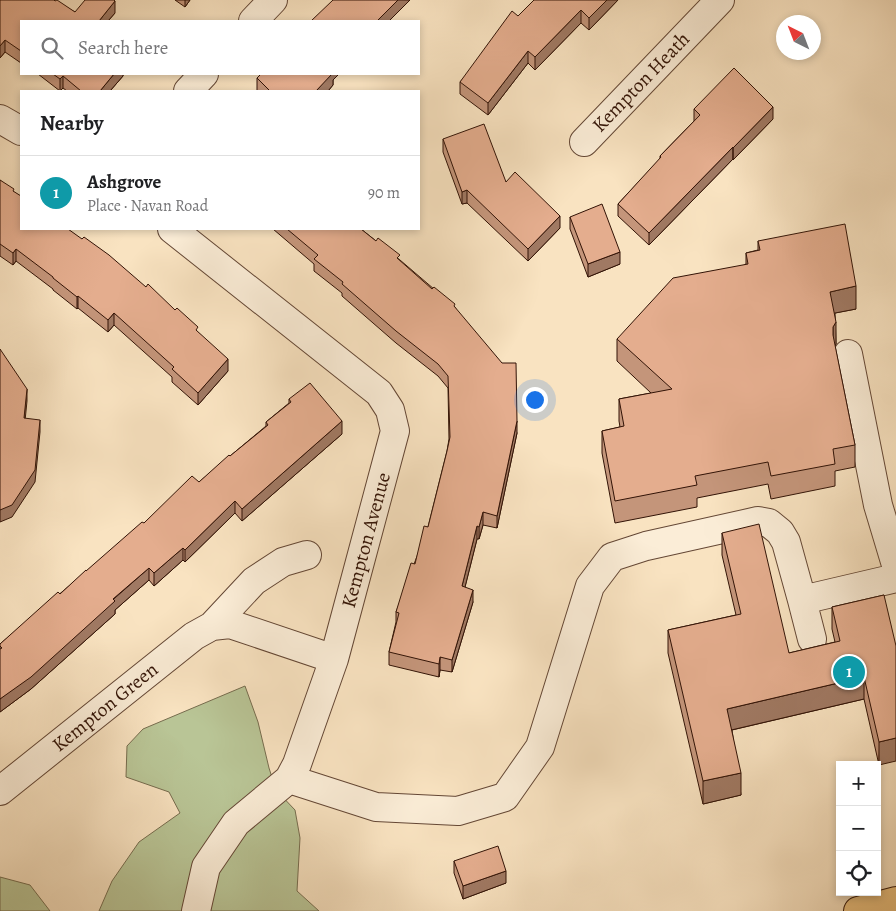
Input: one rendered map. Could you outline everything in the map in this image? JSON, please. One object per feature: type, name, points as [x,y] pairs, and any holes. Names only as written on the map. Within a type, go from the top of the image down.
[{"type":"main road","points":[[858,911],[896,901]]},
{"type":"street","points":[[254,20],[273,0]]},
{"type":"street","name":"Kempton Heath","points":[[584,142],[720,0]]},
{"type":"street","points":[[189,90],[203,75]]},
{"type":"street","points":[[0,119],[20,130]]},
{"type":"street","name":"Kempton Avenue","points":[[173,230],[378,393],[390,410],[396,431],[334,659],[297,764],[289,779],[236,823],[206,866],[196,911]]},
{"type":"street","points":[[848,354],[878,505],[896,565]]},
{"type":"street","points":[[289,779],[376,806],[458,811],[505,797],[540,747],[590,586],[612,557],[646,546],[758,521],[769,523],[780,532],[786,542],[812,638]]},
{"type":"street","name":"Kempton Green","points":[[0,791],[194,636],[212,626],[254,581],[283,562],[307,555]]},
{"type":"street","points":[[802,600],[896,578]]},
{"type":"street","points":[[212,626],[230,624],[334,659]]},
{"type":"green space","points":[[245,686],[258,722],[276,790],[295,810],[300,838],[297,891],[319,911],[99,911],[112,881],[139,842],[180,813],[169,792],[126,777],[127,746],[143,729]]},
{"type":"green space","points":[[0,877],[30,885],[50,911],[0,911]]},
{"type":"building","points":[[0,0],[57,0],[75,12],[85,0],[115,1],[100,20],[20,20],[20,50],[5,40],[0,46]]},
{"type":"building","points":[[333,0],[398,0],[378,20],[312,20]]},
{"type":"building","points":[[534,0],[607,0],[589,18],[581,10],[535,57],[528,51],[488,103],[460,82],[512,11],[518,16]]},
{"type":"building","points":[[734,68],[773,107],[649,233],[618,204],[660,156],[700,115],[694,109]]},
{"type":"building","points":[[54,75],[113,75],[101,90],[80,90],[63,76],[60,79]]},
{"type":"building","points":[[260,75],[331,75],[317,90],[269,90],[257,78]]},
{"type":"building","points":[[484,124],[506,182],[515,172],[560,216],[528,249],[467,190],[462,192],[443,139]]},
{"type":"building","points":[[0,180],[20,195],[20,230],[69,230],[82,239],[84,237],[109,255],[146,287],[148,284],[175,310],[177,308],[198,327],[196,330],[228,359],[198,393],[172,369],[174,367],[114,313],[108,320],[16,249],[13,253],[0,244]]},
{"type":"building","points":[[602,204],[620,252],[588,264],[570,217]]},
{"type":"building","points":[[845,224],[856,286],[830,292],[836,322],[833,327],[833,335],[855,445],[833,449],[835,464],[771,476],[768,462],[695,476],[697,485],[615,501],[602,431],[624,426],[619,399],[672,389],[617,339],[673,278],[748,264],[746,253],[760,250],[758,241]]},
{"type":"building","points":[[288,230],[362,230],[376,241],[378,238],[400,255],[397,258],[432,289],[434,287],[455,304],[454,306],[502,363],[516,363],[517,421],[497,516],[483,512],[479,527],[477,526],[462,586],[473,590],[452,660],[440,657],[439,664],[389,652],[399,613],[396,612],[411,563],[415,564],[424,526],[428,527],[450,437],[448,376],[438,364],[396,331],[342,284],[343,282],[314,259],[318,255]]},
{"type":"building","points":[[0,349],[27,389],[24,418],[40,420],[35,470],[12,505],[0,510]]},
{"type":"building","points":[[310,383],[342,421],[242,509],[235,501],[185,550],[183,548],[154,573],[149,568],[113,599],[115,601],[31,677],[0,699],[0,649],[2,648],[0,644],[58,592],[60,594],[142,522],[144,523],[192,476],[199,482],[229,455],[268,425],[266,422],[291,402],[289,399]]},
{"type":"building","points":[[759,524],[789,653],[840,641],[832,607],[884,595],[896,646],[896,738],[879,742],[864,677],[727,709],[741,773],[703,781],[668,630],[741,614],[722,533]]},
{"type":"building","points":[[498,846],[506,871],[463,886],[454,861]]},
{"type":"place","name":"Ashgrove","points":[[849,672]]}]
